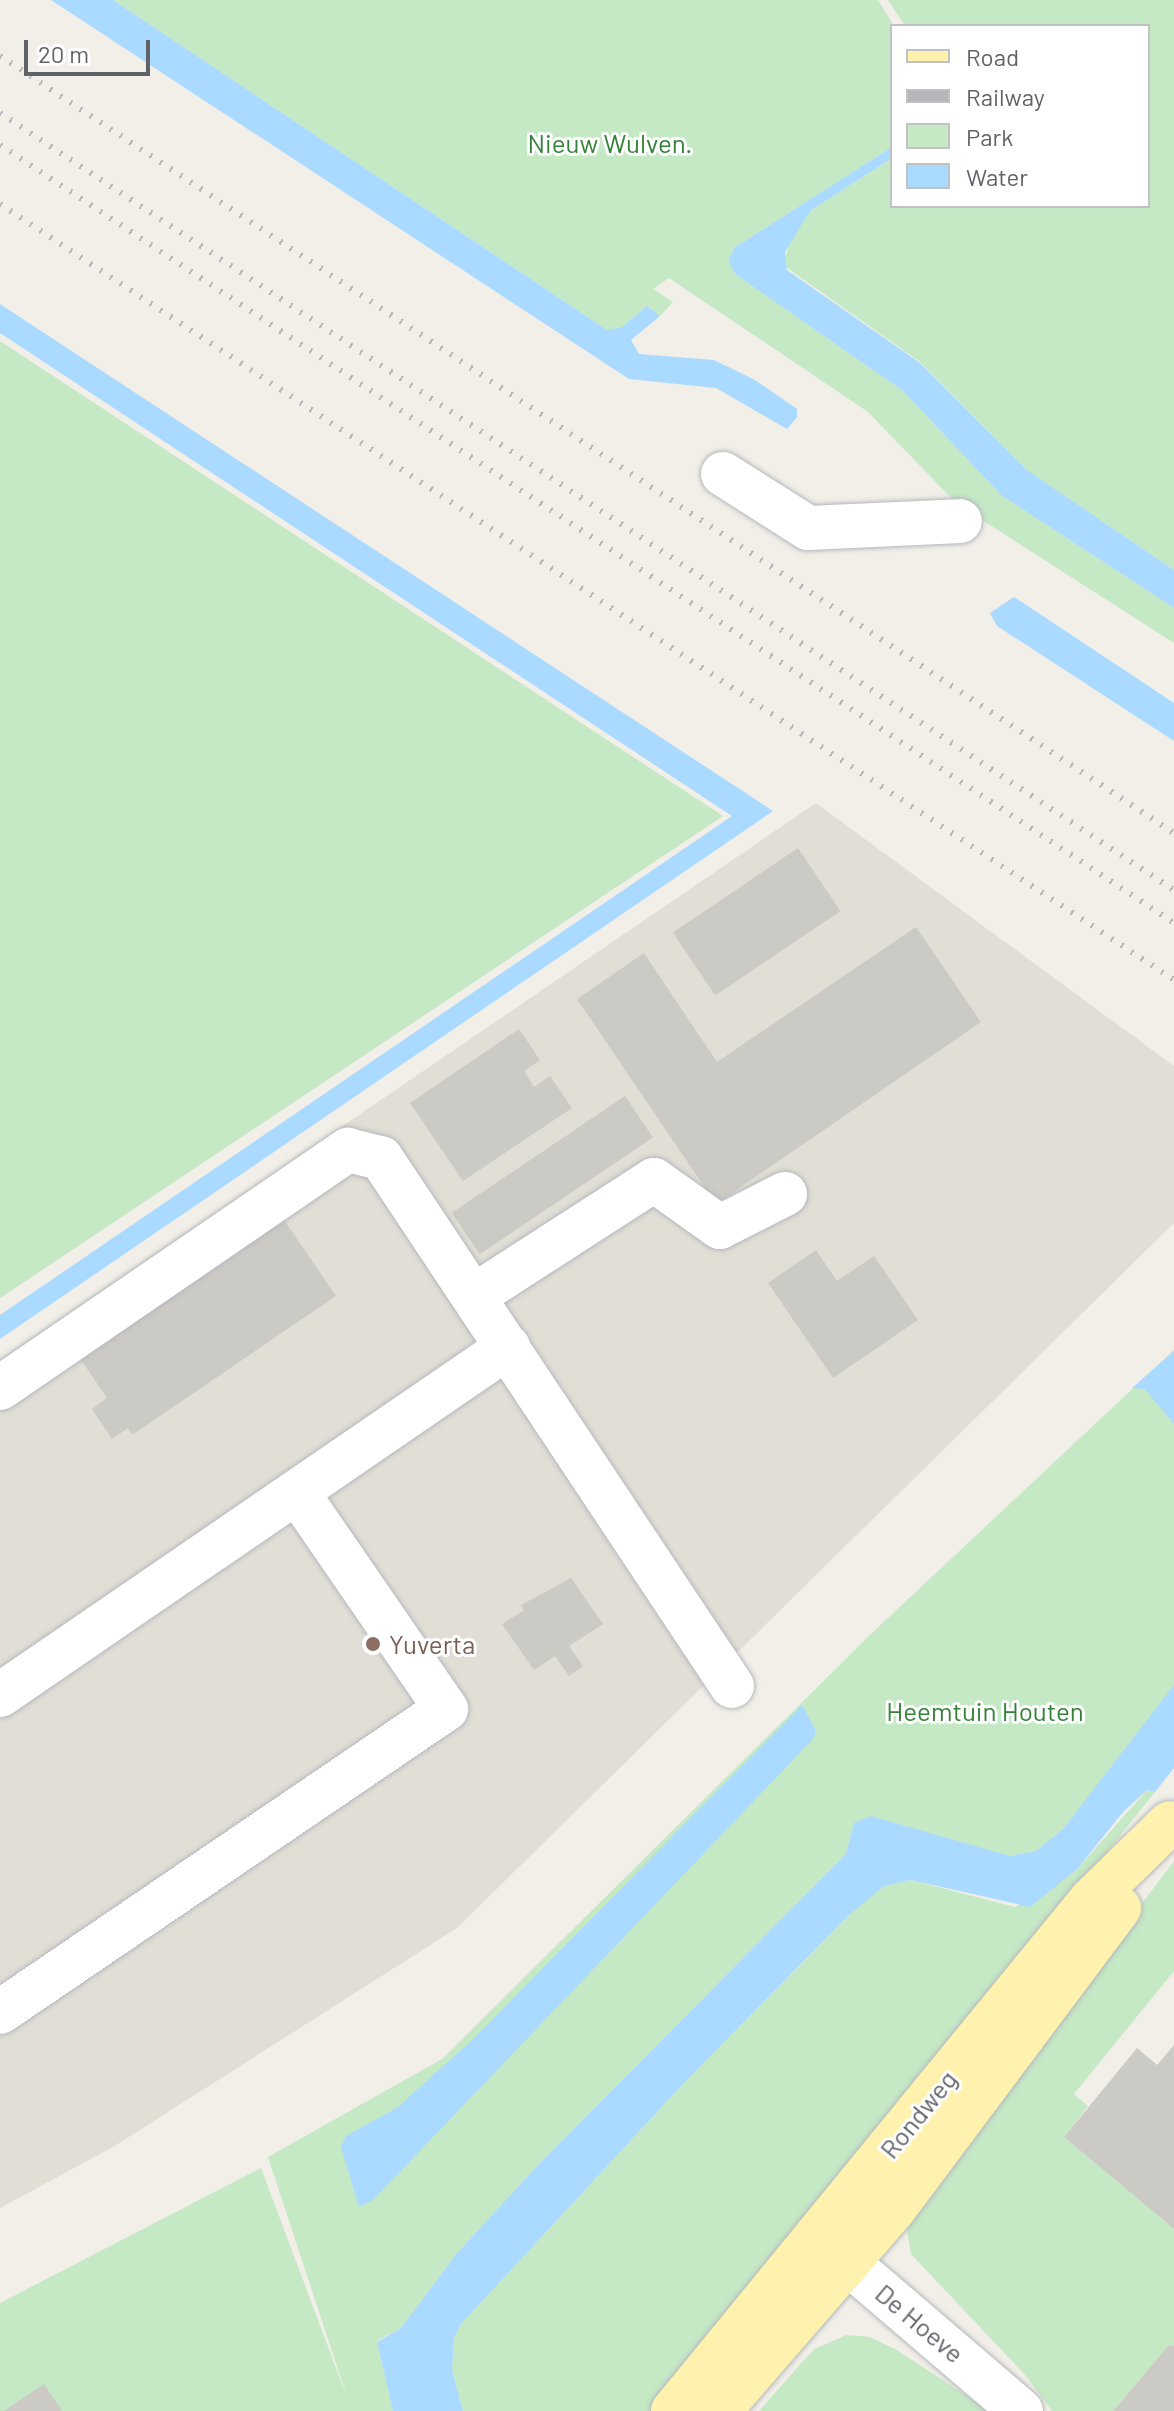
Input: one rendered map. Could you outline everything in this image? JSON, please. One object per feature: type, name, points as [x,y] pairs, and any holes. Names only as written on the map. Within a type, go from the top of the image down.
[{"type":"main road","name":"Rondweg","points":[[719,2411],[834,2251],[1113,1918],[1172,1820]]},
{"type":"main road","name":"Rondweg","points":[[673,2411],[834,2251]]},
{"type":"street","points":[[723,474],[808,528],[960,521]]},
{"type":"street","points":[[0,1388],[348,1150],[381,1158],[732,1686]]},
{"type":"street","points":[[474,1296],[654,1180],[720,1227],[785,1194]]},
{"type":"street","points":[[0,1695],[508,1347]]},
{"type":"street","points":[[0,2011],[446,1709],[297,1492]]},
{"type":"street","name":"De Hoeve","points":[[834,2251],[1021,2411]]},
{"type":"shaded area","name":"Yuverta","points":[[816,803],[1174,1066],[1174,1223],[457,1928],[113,2147],[0,2208],[0,1360]]},
{"type":"green space","name":"Nieuw Wulven.","points":[[113,0],[878,0],[893,24],[890,24],[890,148],[734,248],[728,261],[735,274],[903,391],[1001,495],[1174,608],[1174,643],[957,504],[868,412],[669,278],[653,289],[673,302],[660,316],[647,306],[622,327],[607,330]]},
{"type":"green space","points":[[888,0],[1174,0],[1174,570],[1027,470],[920,362],[783,265],[793,232],[810,211],[890,159],[890,208],[1150,208],[1150,24],[904,24]]},
{"type":"green space","points":[[0,341],[723,816],[0,1298]]},
{"type":"green space","name":"Heemtuin Houten","points":[[1174,1350],[1174,1687],[1063,1829],[1036,1851],[1010,1856],[894,1823],[854,1823],[846,1854],[539,2164],[457,2253],[401,2328],[377,2341],[393,2411],[0,2411],[0,2303],[261,2168],[348,2400],[268,2157],[442,2059],[873,1632]]},
{"type":"green space","points":[[1147,1790],[1155,1792],[659,2411],[463,2411],[452,2370],[454,2338],[461,2324],[682,2085],[865,1899],[884,1886],[911,1880],[1015,1907],[1078,1868]]},
{"type":"green space","points":[[1174,1861],[1174,1971],[1074,2094],[1088,2106],[1064,2137],[1174,2229],[1174,2346],[1169,2345],[1113,2411],[1052,2411],[1026,2376],[911,2254],[907,2231],[916,2203]]},
{"type":"green space","points":[[847,2335],[870,2337],[895,2349],[990,2411],[759,2411],[814,2349]]},
{"type":"water","points":[[51,0],[113,0],[607,330],[622,327],[647,306],[660,316],[631,340],[639,354],[714,360],[755,380],[797,409],[797,417],[787,429],[716,388],[629,379]]},
{"type":"water","points":[[890,148],[890,159],[810,211],[785,252],[787,270],[920,363],[1027,470],[1174,570],[1174,608],[1001,495],[903,391],[735,274],[728,261],[734,248]]},
{"type":"water","points":[[0,304],[773,811],[0,1339],[0,1315],[732,816],[0,333]]},
{"type":"water","points":[[1014,597],[1174,703],[1174,741],[997,626],[990,613]]},
{"type":"water","points":[[1174,1351],[1174,1424],[1145,1389],[1132,1388]]},
{"type":"water","points":[[1174,1685],[1174,1768],[1155,1792],[1147,1790],[1123,1812],[1078,1868],[1030,1907],[911,1880],[884,1886],[849,1915],[682,2085],[461,2324],[454,2338],[452,2370],[463,2411],[393,2411],[377,2342],[401,2328],[457,2253],[539,2164],[846,1854],[854,1823],[871,1816],[1010,1856],[1036,1851],[1063,1829]]},
{"type":"water","points":[[802,1705],[816,1731],[813,1739],[373,2200],[359,2207],[341,2147],[346,2136],[398,2107],[471,2041]]},
{"type":"building","points":[[798,848],[840,911],[715,995],[673,932]]},
{"type":"building","points":[[916,927],[981,1022],[716,1204],[577,999],[644,953],[717,1062]]},
{"type":"building","points":[[519,1029],[540,1060],[524,1071],[534,1087],[550,1076],[572,1108],[463,1181],[410,1103]]},
{"type":"building","points":[[625,1096],[653,1137],[480,1254],[452,1213]]},
{"type":"building","points":[[282,1217],[336,1296],[132,1435],[128,1428],[112,1439],[92,1409],[107,1398],[79,1357]]},
{"type":"building","points":[[816,1250],[837,1281],[874,1256],[918,1320],[833,1378],[768,1283]]},
{"type":"building","points":[[571,1578],[603,1624],[569,1646],[583,1666],[569,1676],[555,1656],[534,1670],[502,1624],[524,1610],[521,1605]]},
{"type":"building","points":[[1174,2045],[1174,2229],[1064,2137],[1137,2048],[1157,2065]]},
{"type":"building","points":[[1169,2345],[1174,2346],[1174,2411],[1113,2411]]},
{"type":"building","points":[[44,2384],[62,2411],[4,2411]]},
{"type":"railway","points":[[0,56],[1174,833]]},
{"type":"railway","points":[[0,113],[1174,890]]},
{"type":"railway","points":[[0,145],[1174,923]]},
{"type":"railway","points":[[0,204],[1174,980]]},
{"type":"place","name":"Yuverta","points":[[373,1644]]}]
